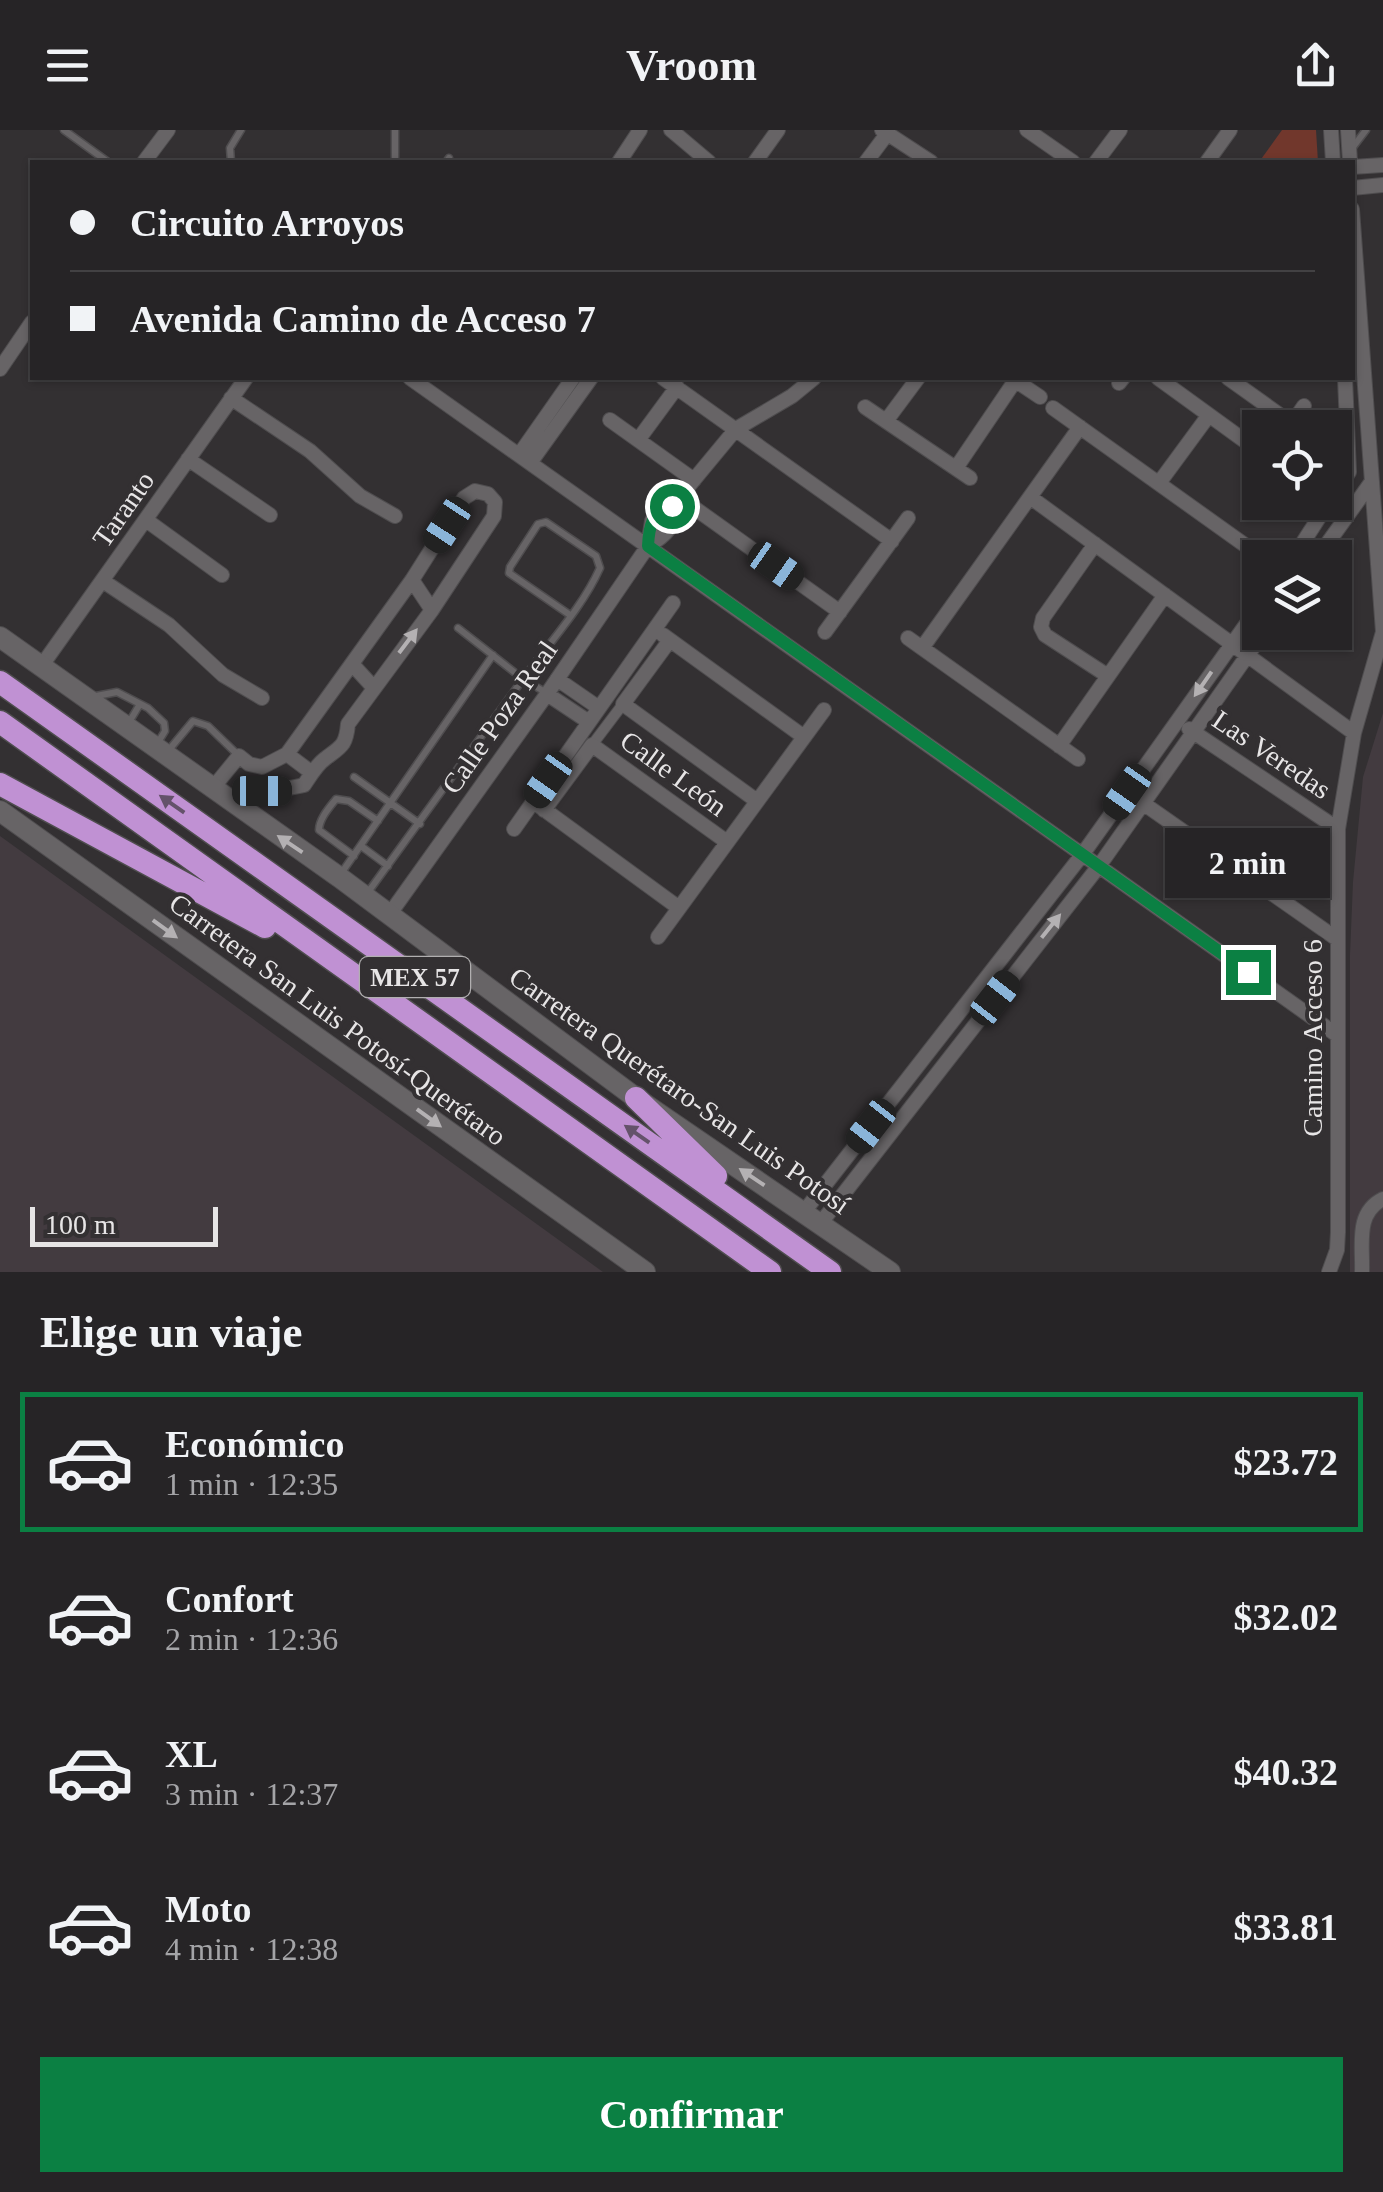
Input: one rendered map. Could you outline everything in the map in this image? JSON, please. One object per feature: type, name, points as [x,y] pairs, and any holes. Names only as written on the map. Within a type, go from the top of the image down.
[{"type":"highway","name":"MEX 57","points":[[0,682],[830,1272]]},
{"type":"highway","name":"MEX 57","points":[[0,722],[770,1272]]},
{"type":"highway","points":[[0,784],[352,974]]},
{"type":"highway","points":[[636,1098],[769,1228]]},
{"type":"main road","name":"Carretera Querétaro-San Luis Potosí","points":[[0,637],[365,896],[636,1098],[890,1272]]},
{"type":"main road","name":"Carretera San Luis Potosí-Querétaro","points":[[0,811],[645,1272]]},
{"type":"street","points":[[146,160],[168,130]]},
{"type":"street","points":[[619,160],[640,130]]},
{"type":"street","points":[[672,130],[707,160]]},
{"type":"street","points":[[756,160],[778,130]]},
{"type":"street","points":[[1028,130],[1069,160]]},
{"type":"street","points":[[1098,160],[1120,130]]},
{"type":"street","points":[[1208,160],[1230,130]]},
{"type":"street","points":[[1332,130],[1333,160]]},
{"type":"street","points":[[1348,130],[1350,160]]},
{"type":"street","points":[[867,160],[884,132],[928,160]]},
{"type":"street","points":[[1355,161],[1383,165]]},
{"type":"street","points":[[1355,188],[1383,185]]},
{"type":"street","name":"Camino Acceso 6","points":[[1330,1272],[1337,1250],[1338,829],[1354,733],[1383,632],[1355,298]]},
{"type":"street","points":[[0,369],[30,325]]},
{"type":"street","name":"Taranto","points":[[40,668],[244,380]]},
{"type":"street","points":[[413,380],[1337,1036]]},
{"type":"street","points":[[558,412],[572,380]]},
{"type":"street","points":[[525,459],[558,412],[589,380]]},
{"type":"street","points":[[666,380],[892,540]]},
{"type":"street","points":[[736,429],[812,380]]},
{"type":"street","points":[[886,421],[917,380]]},
{"type":"street","points":[[956,468],[1014,380]]},
{"type":"street","points":[[1018,380],[1040,397]]},
{"type":"street","points":[[1161,380],[1242,439]]},
{"type":"street","points":[[1231,380],[1269,410]]},
{"type":"street","points":[[1345,380],[1346,410]]},
{"type":"street","points":[[638,440],[678,387]]},
{"type":"street","points":[[231,398],[310,451],[360,496],[395,516]]},
{"type":"street","points":[[1301,410],[1304,406]]},
{"type":"street","points":[[865,407],[970,478]]},
{"type":"street","points":[[1053,408],[1242,543]]},
{"type":"street","points":[[1159,483],[1210,415]]},
{"type":"street","points":[[610,420],[694,480]]},
{"type":"street","points":[[922,648],[1080,427]]},
{"type":"street","name":"Calle Poza Real","points":[[388,915],[548,694],[648,546],[652,520],[676,502],[736,429]]},
{"type":"street","points":[[188,459],[270,514]]},
{"type":"street","points":[[1330,540],[1370,484],[1352,474]]},
{"type":"street","points":[[212,790],[239,756],[262,767],[287,754],[412,580],[464,498],[474,491],[488,494],[495,502],[494,516],[432,610],[348,724],[346,743],[312,773],[304,786],[262,791],[251,795],[238,808]]},
{"type":"street","points":[[1030,497],[1354,733]]},
{"type":"street","points":[[676,502],[840,612]]},
{"type":"street","points":[[826,632],[908,518]]},
{"type":"street","points":[[146,520],[222,575]]},
{"type":"street","points":[[1095,544],[1043,618],[1041,627],[1045,635],[1108,676]]},
{"type":"street","points":[[412,580],[432,610]]},
{"type":"street","points":[[103,581],[170,624],[223,675],[262,698]]},
{"type":"street","points":[[1059,746],[1164,595]]},
{"type":"street","points":[[538,806],[589,722],[673,603]]},
{"type":"street","points":[[654,629],[804,737]]},
{"type":"street","points":[[812,1218],[850,1152],[1082,855],[1242,630]]},
{"type":"street","points":[[908,638],[1078,760]]},
{"type":"street","points":[[514,829],[592,745],[670,640]]},
{"type":"street","points":[[812,1218],[866,1162],[1099,866],[1251,650]]},
{"type":"street","points":[[352,664],[374,688]]},
{"type":"street","points":[[557,679],[599,708]]},
{"type":"street","points":[[548,694],[589,722]]},
{"type":"street","points":[[622,704],[757,802]]},
{"type":"street","points":[[658,937],[824,710]]},
{"type":"street","name":"Las Veredas","points":[[1178,721],[1338,829]]},
{"type":"street","name":"Calle León","points":[[592,745],[728,842]]},
{"type":"street","points":[[287,754],[312,773]]},
{"type":"street","points":[[1127,792],[1337,939]]},
{"type":"street","points":[[538,806],[679,908]]},
{"type":"street","points":[[1014,943],[1028,955]]},
{"type":"street","points":[[965,1006],[978,1019]]},
{"type":"street","points":[[911,1075],[926,1086]]},
{"type":"street","points":[[850,1152],[866,1162]]},
{"type":"street","points":[[1362,1272],[1363,1219],[1370,1206],[1383,1199]]},
{"type":"street","points":[[1337,1250],[1362,1250]]},
{"type":"lane","points":[[64,130],[105,160]]},
{"type":"lane","points":[[231,160],[230,148],[242,130]]},
{"type":"lane","points":[[395,130],[395,160]]},
{"type":"lane","points":[[1350,160],[1366,130]]},
{"type":"lane","points":[[365,896],[592,586],[600,568],[596,556],[546,522],[538,524],[510,566],[510,572],[570,616]]},
{"type":"lane","points":[[458,628],[548,694]]},
{"type":"lane","points":[[338,877],[493,655]]},
{"type":"lane","points":[[86,700],[97,694],[117,692],[140,704],[164,723],[159,753]]},
{"type":"lane","points":[[125,728],[140,704]]},
{"type":"lane","points":[[159,753],[193,720],[208,726],[239,756]]},
{"type":"lane","points":[[354,777],[420,824]]},
{"type":"lane","points":[[354,856],[319,830],[332,804],[344,798],[378,821]]},
{"type":"lane","points":[[361,846],[388,866]]},
{"type":"shaded area","points":[[1282,130],[1316,130],[1318,160],[1260,160]]},
{"type":"shaded area","points":[[1383,713],[1383,1272],[1350,1272],[1353,882],[1363,777]]},
{"type":"shaded area","points":[[0,836],[603,1272],[0,1272]]},
{"type":"route","points":[[672,506],[652,520],[648,546],[1248,972]]}]
